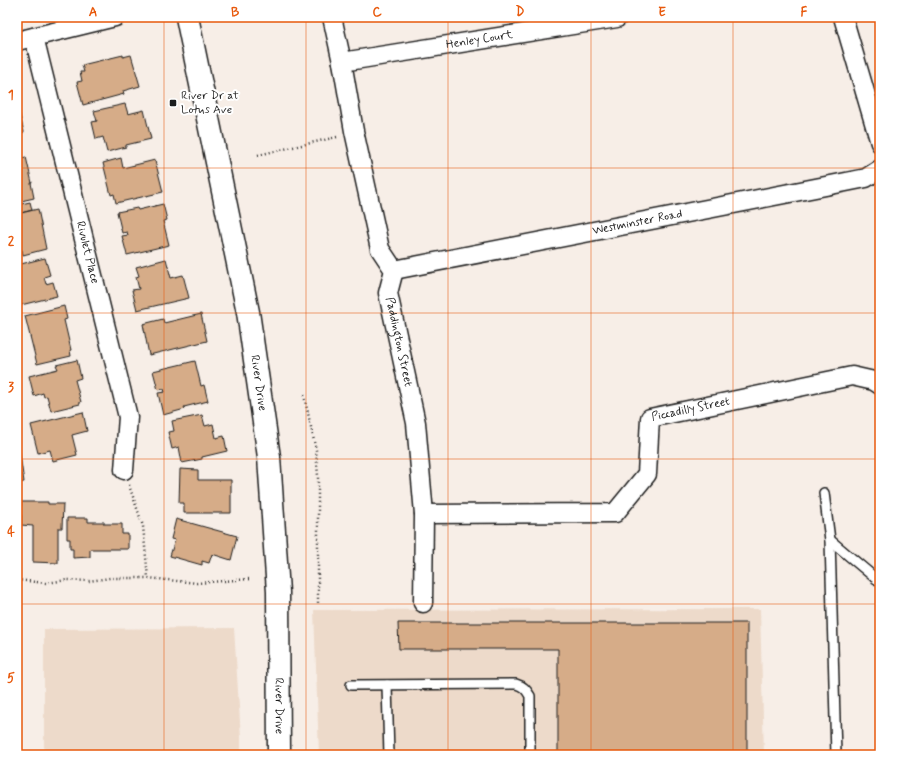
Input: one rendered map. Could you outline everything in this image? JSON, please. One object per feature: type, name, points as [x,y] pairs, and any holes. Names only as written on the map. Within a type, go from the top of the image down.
[{"type":"main road","name":"River Drive","points":[[186,17],[248,312],[269,457],[278,592],[279,755]]},
{"type":"street","points":[[17,41],[115,17]]},
{"type":"street","points":[[332,17],[342,62],[354,131],[380,249],[394,270]]},
{"type":"street","points":[[843,17],[880,143]]},
{"type":"street","name":"Henley Court","points":[[342,62],[617,18]]},
{"type":"street","name":"Rivulet Place","points":[[34,36],[128,417],[124,470]]},
{"type":"street","name":"Westminster Road","points":[[394,270],[866,178],[880,169]]},
{"type":"street","name":"Paddington Street","points":[[394,270],[388,293],[416,423],[424,514],[423,603]]},
{"type":"street","name":"Piccadilly Street","points":[[424,514],[615,513],[646,474],[650,418],[852,376],[874,381],[880,386]]},
{"type":"lane","points":[[824,493],[830,540],[836,755]]},
{"type":"lane","points":[[830,540],[880,582]]},
{"type":"lane","points":[[387,684],[389,755]]},
{"type":"lane","points":[[351,685],[516,684],[522,686],[527,690],[530,696],[530,755]]},
{"type":"path","points":[[258,155],[339,137]]},
{"type":"path","points":[[304,395],[316,450],[318,476],[318,604]]},
{"type":"path","points":[[124,470],[143,526],[148,578]]},
{"type":"path","points":[[17,580],[46,583],[67,580],[89,582],[110,578],[148,578],[197,584],[250,579]]},
{"type":"shaded area","points":[[760,609],[764,755],[319,755],[314,610]]},
{"type":"shaded area","points":[[234,628],[241,755],[44,755],[44,629]]},
{"type":"building","points":[[123,55],[123,57],[131,55],[140,86],[123,91],[124,94],[83,105],[77,82],[82,81],[80,72],[84,72],[82,65]]},
{"type":"building","points":[[17,104],[24,132],[17,134]]},
{"type":"building","points":[[125,104],[128,114],[144,110],[151,139],[126,145],[126,147],[107,152],[103,137],[96,139],[92,122],[97,121],[94,111]]},
{"type":"building","points":[[26,157],[34,198],[17,202],[17,159]]},
{"type":"building","points":[[121,158],[123,168],[155,160],[163,192],[116,203],[114,194],[111,195],[103,163]]},
{"type":"building","points":[[30,202],[32,210],[17,214],[17,205]]},
{"type":"building","points":[[163,204],[167,220],[163,221],[169,245],[127,255],[122,236],[128,235],[127,232],[122,233],[117,212],[137,208],[138,210]]},
{"type":"building","points":[[38,209],[46,249],[23,255],[22,250],[17,252],[17,214]]},
{"type":"building","points":[[45,258],[50,275],[44,277],[46,284],[53,282],[57,296],[17,306],[17,265]]},
{"type":"building","points":[[166,259],[171,278],[183,275],[189,298],[137,310],[132,290],[139,289],[136,277],[139,276],[136,267]]},
{"type":"building","points":[[64,306],[67,319],[64,320],[71,356],[37,364],[25,316]]},
{"type":"building","points":[[201,314],[207,341],[149,355],[143,324],[163,319],[164,323]]},
{"type":"building","points":[[77,360],[81,378],[75,380],[81,402],[80,404],[51,411],[47,396],[44,397],[43,393],[34,396],[29,376],[58,369],[56,365]]},
{"type":"building","points":[[195,361],[201,386],[204,385],[208,401],[184,407],[185,409],[163,415],[158,393],[165,392],[164,389],[158,390],[153,371]]},
{"type":"building","points":[[83,412],[87,431],[72,435],[77,455],[53,461],[50,450],[38,453],[31,425]]},
{"type":"building","points":[[202,415],[205,426],[213,424],[216,438],[224,436],[227,451],[202,457],[202,459],[182,463],[179,447],[172,449],[168,432],[174,431],[172,421]]},
{"type":"building","points":[[19,448],[24,482],[17,483],[17,449]]},
{"type":"building","points":[[180,469],[198,470],[198,480],[231,480],[231,513],[184,513],[184,503],[179,503]]},
{"type":"building","points":[[21,502],[48,502],[48,504],[63,504],[62,528],[58,528],[58,563],[33,562],[33,526],[21,525]]},
{"type":"building","points":[[17,508],[21,508],[21,524],[17,524]]},
{"type":"building","points":[[67,518],[88,518],[88,522],[122,524],[122,534],[128,534],[128,549],[90,549],[90,557],[73,558],[73,549],[70,549],[70,539],[67,539]]},
{"type":"building","points":[[176,519],[237,536],[231,560],[212,554],[209,563],[202,561],[202,565],[170,556],[175,540],[171,539]]},
{"type":"building","points":[[398,623],[747,623],[747,755],[558,755],[558,649],[399,649]]},
{"type":"place","name":"River Dr at Lotus Ave","points":[[173,103]]}]
